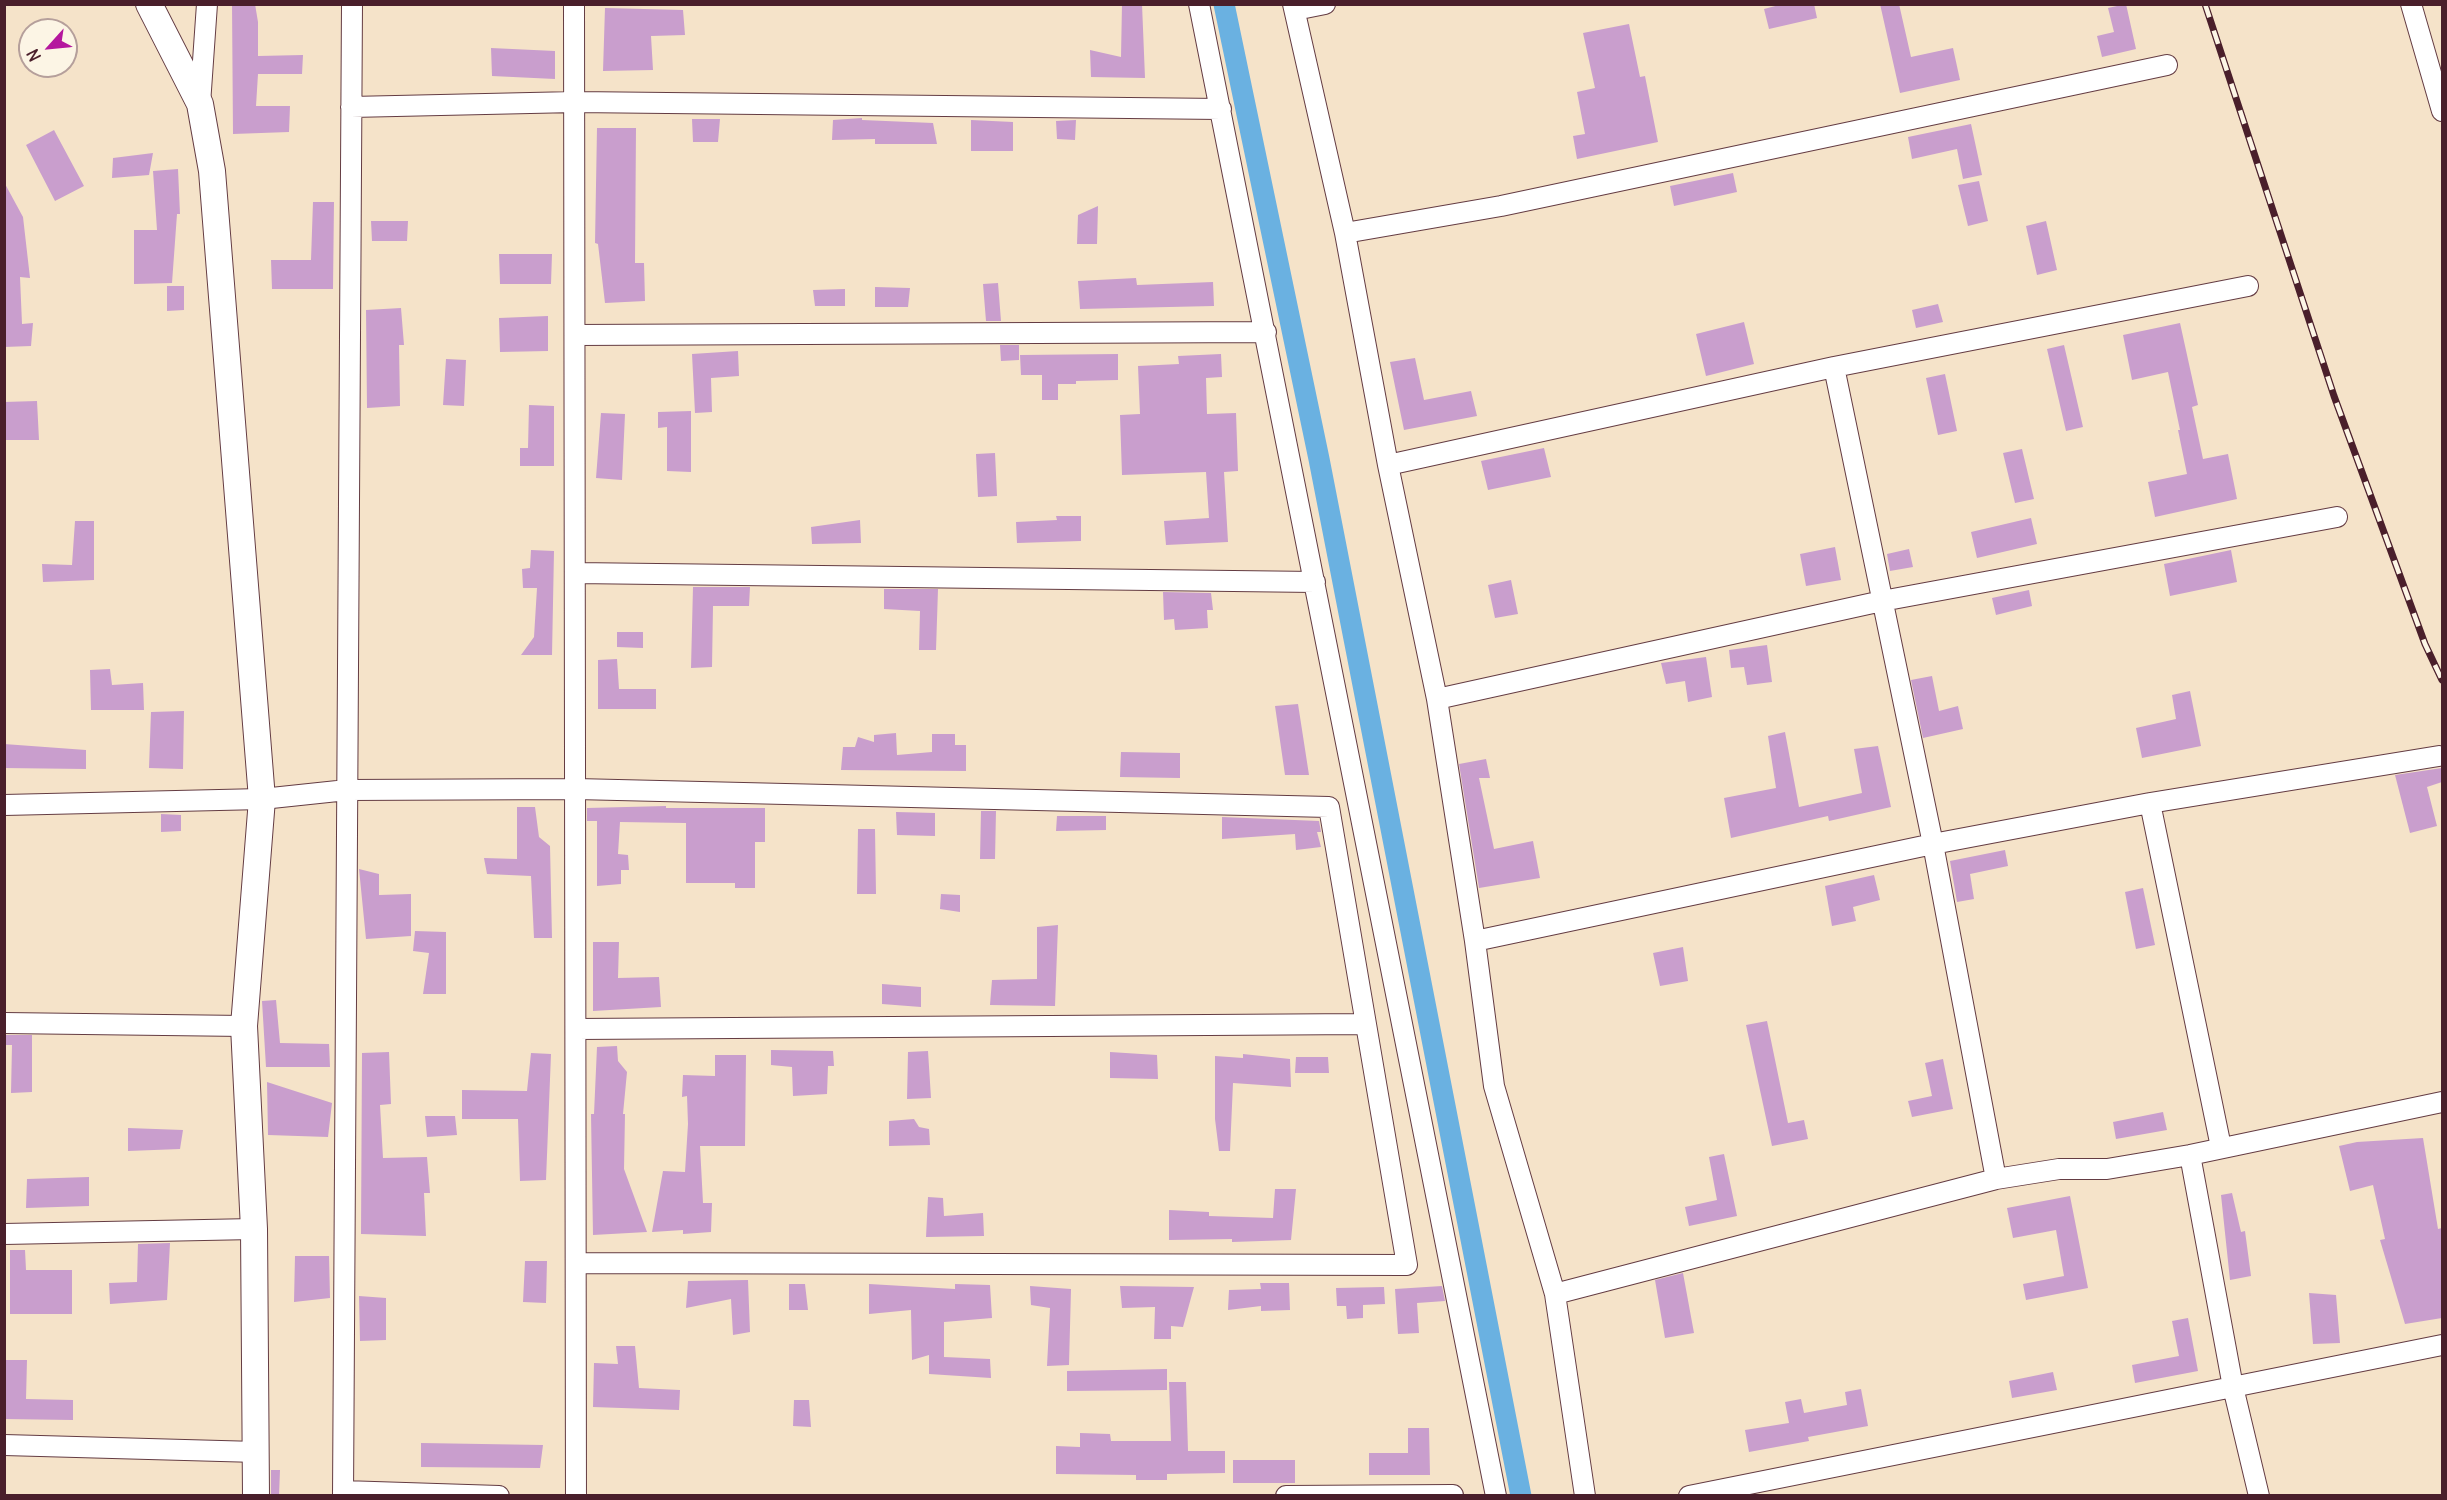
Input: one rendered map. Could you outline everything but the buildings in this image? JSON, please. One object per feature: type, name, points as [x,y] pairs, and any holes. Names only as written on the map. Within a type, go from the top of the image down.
[{"type":"street","points":[[149,4],[200,104]]},
{"type":"street","points":[[207,4],[200,104],[213,183],[262,799],[244,1026],[254,1229],[256,1496]]},
{"type":"street","points":[[351,4],[343,1493],[499,1496]]},
{"type":"street","points":[[574,4],[576,1496]]},
{"type":"street","points":[[1199,4],[1496,1496]]},
{"type":"street","points":[[1325,4],[1294,7],[1345,233],[1388,465],[1437,699],[1475,941],[1494,1086],[1555,1294],[1585,1496]]},
{"type":"street","points":[[2411,4],[2442,111]]},
{"type":"street","points":[[1345,233],[1501,206],[2167,65]]},
{"type":"street","points":[[351,107],[575,102],[1221,109]]},
{"type":"street","points":[[1388,465],[1834,368],[2248,286]]},
{"type":"street","points":[[575,335],[1266,332]]},
{"type":"street","points":[[1834,368],[1933,844],[1996,1179]]},
{"type":"street","points":[[1437,699],[1882,601],[2337,517]]},
{"type":"street","points":[[575,573],[1315,582]]},
{"type":"street","points":[[1475,941],[1933,844],[2150,803],[2439,756]]},
{"type":"street","points":[[4,805],[262,799],[347,790],[576,789],[1329,807],[1407,1265],[576,1263]]},
{"type":"street","points":[[2150,803],[2221,1147]]},
{"type":"street","points":[[4,1023],[244,1026]]},
{"type":"street","points":[[576,1029],[1365,1024]]},
{"type":"street","points":[[1555,1294],[1996,1179],[2059,1169],[2107,1170],[2190,1155],[2442,1102]]},
{"type":"street","points":[[2190,1155],[2233,1387],[2259,1496]]},
{"type":"street","points":[[4,1234],[254,1229]]},
{"type":"street","points":[[1689,1496],[2442,1345]]},
{"type":"street","points":[[4,1445],[257,1452]]},
{"type":"street","points":[[1286,1496],[1453,1494]]},
{"type":"waterway","points":[[1224,4],[1319,459],[1521,1496]]},
{"type":"railway","points":[[2205,4],[2334,396],[2425,644],[2442,680]]}]
